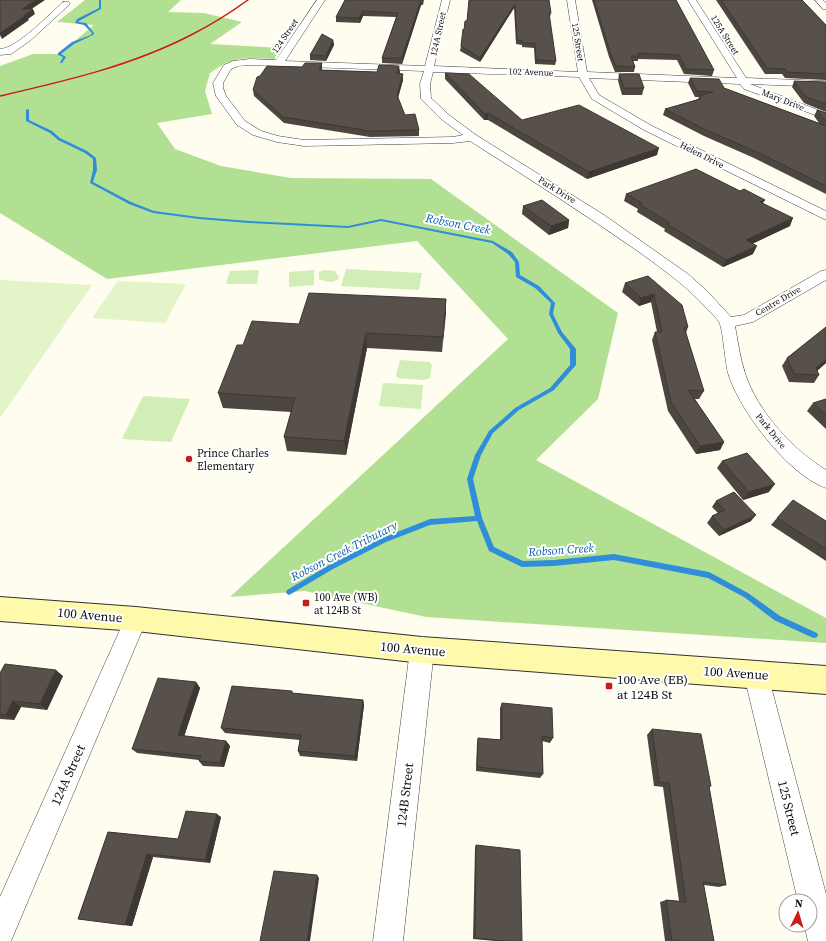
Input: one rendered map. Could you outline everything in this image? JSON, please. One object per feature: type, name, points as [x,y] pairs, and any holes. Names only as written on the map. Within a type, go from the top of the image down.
[{"type":"street","name":"124 Street","points":[[279,63],[321,0]]},
{"type":"street","name":"124A Street","points":[[446,0],[425,84],[426,99],[445,117],[472,137]]},
{"type":"street","name":"125 Street","points":[[571,0],[584,79]]},
{"type":"street","name":"125A Street","points":[[692,0],[742,80]]},
{"type":"street","points":[[819,0],[826,7]]},
{"type":"street","points":[[4,52],[28,38],[66,4]]},
{"type":"street","name":"102 Avenue","points":[[472,137],[453,140],[314,143],[285,141],[263,136],[252,131],[241,123],[218,92],[218,85],[227,67],[236,63],[250,62],[430,68],[584,79],[742,80],[826,84]]},
{"type":"street","name":"Helen Drive","points":[[584,79],[596,97],[648,128],[826,216]]},
{"type":"street","name":"Mary Drive","points":[[742,80],[747,87],[826,116]]},
{"type":"street","name":"Park Drive","points":[[472,137],[572,200],[664,263],[702,294],[727,322],[737,374],[743,389],[759,417],[786,449],[810,470],[826,480]]},
{"type":"street","name":"Centre Drive","points":[[727,322],[748,319],[826,274]]},
{"type":"street","name":"100 Avenue","points":[[0,609],[136,619],[422,650],[826,680]]},
{"type":"street","name":"124A Street","points":[[0,932],[136,619]]},
{"type":"street","name":"124B Street","points":[[388,941],[422,650]]},
{"type":"street","name":"125 Street","points":[[756,675],[823,941]]},
{"type":"green space","points":[[85,0],[181,0],[168,12],[204,13],[242,22],[210,44],[282,48],[274,59],[248,58],[233,60],[218,67],[210,73],[205,91],[212,114],[157,123],[175,149],[221,166],[291,178],[431,179],[618,313],[598,399],[536,460],[826,618],[826,643],[426,617],[305,591],[230,597],[508,339],[417,241],[107,279],[0,213],[0,66],[33,54],[59,54],[94,25],[57,22]]},
{"type":"green space","points":[[346,269],[422,273],[419,290],[341,286]]},
{"type":"green space","points":[[259,270],[257,284],[226,284],[230,271]]},
{"type":"green space","points":[[314,270],[314,285],[289,287],[289,272]]},
{"type":"green space","points":[[324,270],[335,271],[339,278],[330,282],[319,279],[319,272]]},
{"type":"green space","points":[[0,280],[92,285],[0,418]]},
{"type":"green space","points":[[118,281],[186,284],[165,323],[92,318]]},
{"type":"green space","points":[[400,360],[429,362],[432,365],[430,378],[424,380],[398,378],[396,376]]},
{"type":"green space","points":[[383,383],[423,385],[421,409],[379,406]]},
{"type":"green space","points":[[143,396],[190,399],[171,442],[122,439]]},
{"type":"building","points":[[0,0],[35,0],[22,9],[33,9],[24,15],[27,15],[0,33]]},
{"type":"building","points":[[345,0],[421,0],[402,58],[382,58],[398,13],[363,11],[359,18],[336,17]]},
{"type":"building","points":[[469,0],[549,0],[551,13],[549,13],[556,61],[536,60],[535,43],[522,43],[522,40],[517,40],[515,4],[480,58],[461,46],[463,29],[464,30],[465,21],[467,21]]},
{"type":"building","points":[[594,0],[676,0],[714,70],[686,69],[679,55],[638,53],[639,56],[631,56],[635,67],[616,66],[610,52]]},
{"type":"building","points":[[721,0],[802,0],[826,25],[826,74],[787,72],[785,69],[767,68]]},
{"type":"building","points":[[322,34],[333,40],[326,56],[310,55]]},
{"type":"building","points":[[305,63],[322,63],[319,70],[377,72],[379,65],[399,66],[397,73],[403,74],[397,95],[405,115],[415,114],[419,130],[370,131],[283,117],[253,90],[257,77],[260,76],[267,66],[302,67]]},
{"type":"building","points":[[445,73],[469,74],[522,120],[579,105],[659,148],[589,172],[488,113],[485,114]]},
{"type":"building","points":[[619,74],[639,74],[644,88],[624,88]]},
{"type":"building","points":[[690,78],[719,79],[724,88],[826,126],[826,186],[757,152],[706,130],[665,109],[701,99],[699,96],[713,92],[697,91]]},
{"type":"building","points":[[794,81],[826,82],[826,104],[806,97]]},
{"type":"building","points":[[817,110],[826,113],[826,122]]},
{"type":"building","points":[[696,169],[740,191],[744,189],[765,200],[760,202],[793,218],[746,240],[757,246],[726,260],[667,224],[670,223],[639,204],[642,203],[626,194]]},
{"type":"building","points":[[542,200],[569,220],[551,226],[523,206]]},
{"type":"building","points":[[648,276],[682,305],[688,327],[684,327],[704,391],[688,390],[724,442],[700,446],[671,402],[655,332],[662,332],[654,294],[641,298],[625,283]]},
{"type":"building","points":[[309,293],[446,299],[443,337],[366,333],[344,441],[284,437],[295,398],[218,393],[237,345],[243,345],[252,321],[299,324]]},
{"type":"building","points":[[826,327],[826,360],[816,368],[819,375],[794,374],[787,358]]},
{"type":"building","points":[[826,399],[826,415],[813,403]]},
{"type":"building","points":[[747,453],[775,484],[749,492],[722,461]]},
{"type":"building","points":[[734,492],[756,515],[724,530],[712,516],[725,510],[716,501]]},
{"type":"building","points":[[793,500],[826,521],[826,549],[777,518]]},
{"type":"building","points":[[5,664],[56,670],[40,704],[13,701],[6,715],[0,714],[0,673]]},
{"type":"building","points":[[158,678],[196,682],[178,735],[226,741],[220,763],[199,761],[201,756],[132,749]]},
{"type":"building","points":[[232,686],[292,691],[292,693],[363,700],[355,756],[298,751],[301,735],[221,728]]},
{"type":"building","points":[[502,703],[552,708],[553,738],[542,736],[543,774],[477,767],[478,738],[502,740]]},
{"type":"building","points":[[652,729],[701,734],[711,786],[709,786],[726,885],[703,882],[714,941],[672,941],[666,900],[686,902],[669,783],[659,782]]},
{"type":"building","points":[[186,811],[217,814],[205,860],[147,854],[125,925],[78,919],[108,832],[178,839]]},
{"type":"building","points":[[476,845],[520,850],[522,941],[475,938]]},
{"type":"building","points":[[274,871],[317,875],[307,941],[260,941]]},
{"type":"waterway","name":"Robson Creek","points":[[61,62],[65,57],[59,54],[73,43],[92,35],[93,33],[85,24],[76,23],[78,20],[100,8],[100,0]]},
{"type":"waterway","name":"Robson Creek","points":[[27,110],[27,120],[51,132],[59,139],[86,152],[95,159],[95,170],[91,182],[130,203],[153,212],[199,218],[249,222],[348,227],[381,220],[493,242],[510,253],[517,262],[518,276],[537,287],[553,303],[551,314],[560,333],[573,349],[573,365],[552,389],[517,409],[491,432],[478,455],[470,479],[479,518]]},
{"type":"waterway","name":"Robson Creek Tributary","points":[[289,592],[331,567],[384,540],[430,522],[479,518]]},
{"type":"waterway","name":"Robson Creek","points":[[479,518],[491,549],[522,564],[554,563],[614,557],[709,575],[746,595],[777,618],[814,635]]},
{"type":"railway","points":[[0,96],[97,72],[145,56],[198,31],[220,19],[248,0]]},
{"type":"place","name":"Prince Charles Elementary","points":[[189,459]]},
{"type":"place","name":"100 Ave (WB) at 124B St","points":[[306,603]]},
{"type":"place","name":"100 Ave (EB) at 124B St","points":[[609,686]]}]
